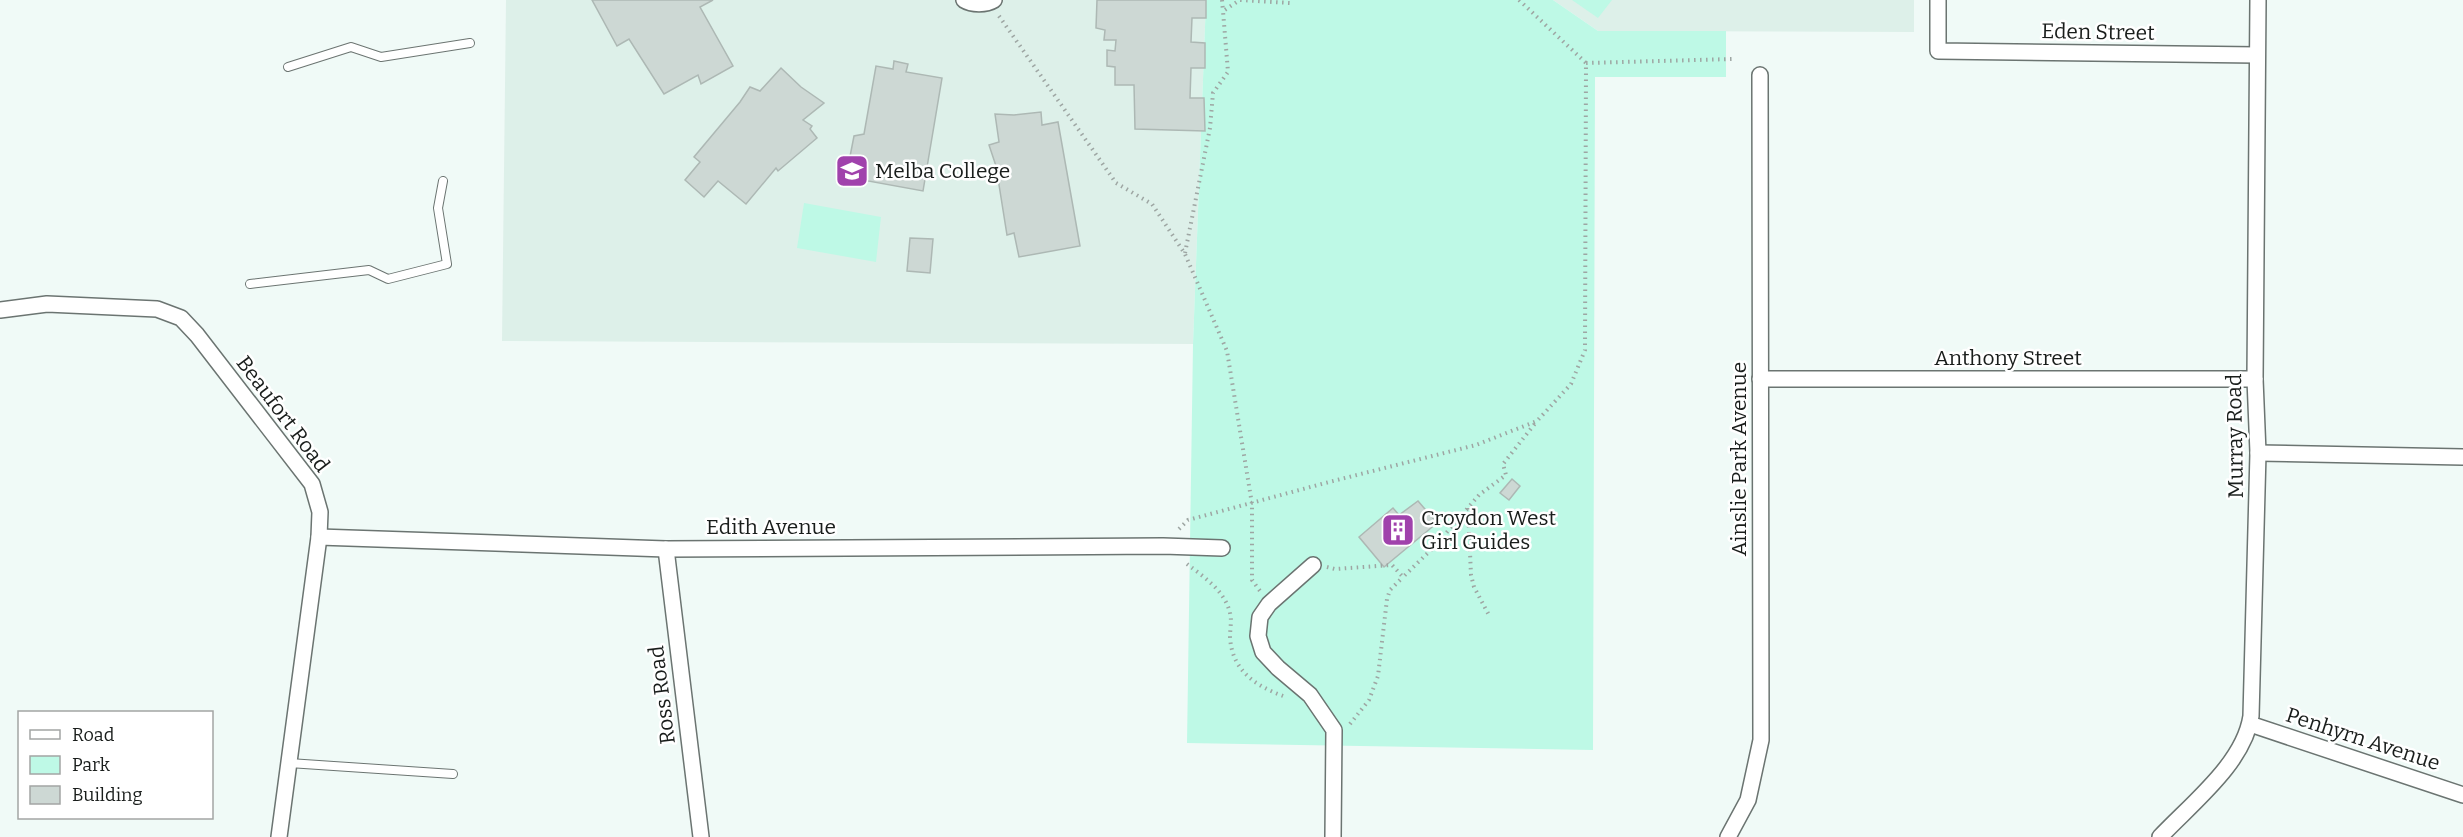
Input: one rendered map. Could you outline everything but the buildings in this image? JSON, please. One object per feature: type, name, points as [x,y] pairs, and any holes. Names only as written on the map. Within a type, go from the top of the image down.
[{"type":"street","points":[[964,0],[969,3],[992,2]]},
{"type":"street","name":"Eden Street","points":[[1938,0],[1938,51],[2257,55]]},
{"type":"street","name":"Murray Road","points":[[2160,837],[2233,761],[2246,739],[2250,724],[2258,453],[2255,379],[2258,0]]},
{"type":"street","name":"Ainslie Park Avenue","points":[[1728,837],[1748,800],[1761,740],[1760,75]]},
{"type":"street","name":"Beaufort Road","points":[[0,310],[47,304],[157,309],[181,318],[204,344],[312,484],[320,512],[319,537],[279,837]]},
{"type":"street","name":"Anthony Street","points":[[1760,379],[2255,379]]},
{"type":"street","points":[[2258,453],[2463,457]]},
{"type":"street","name":"Edith Avenue","points":[[319,537],[666,549],[1164,546],[1222,548]]},
{"type":"street","name":"Ross Road","points":[[666,549],[700,837]]},
{"type":"street","points":[[1313,565],[1269,604],[1260,617],[1258,636],[1263,652],[1310,695],[1334,730],[1333,837]]},
{"type":"street","name":"Penhyrn Avenue","points":[[2250,724],[2463,795]]},
{"type":"lane","points":[[288,67],[351,47],[381,57],[470,43]]},
{"type":"lane","points":[[250,284],[369,270],[388,279],[447,264],[438,208],[443,181]]},
{"type":"lane","points":[[289,763],[453,774]]},
{"type":"path","points":[[1185,254],[1210,128],[1213,93],[1228,72],[1222,0]]},
{"type":"path","points":[[1223,11],[1240,0],[1290,3],[1292,0]]},
{"type":"path","points":[[1519,0],[1586,63],[1732,59]]},
{"type":"path","points":[[992,2],[1116,183],[1152,204],[1185,254],[1227,351],[1252,504],[1252,580],[1269,604]]},
{"type":"path","points":[[1333,738],[1342,734],[1369,700],[1378,676],[1390,590],[1435,546],[1479,495],[1506,475],[1503,464],[1537,421],[1571,384],[1585,350],[1586,63]]},
{"type":"path","points":[[1164,546],[1188,520],[1476,445],[1537,421]]},
{"type":"path","points":[[1468,508],[1471,575],[1474,587],[1490,617]]},
{"type":"path","points":[[1185,562],[1208,580],[1221,594],[1230,614],[1230,639],[1236,662],[1246,677],[1275,693],[1293,699]]},
{"type":"path","points":[[1313,565],[1335,569],[1392,565],[1403,577]]},
{"type":"shaded area","name":"Melba College","points":[[506,0],[1206,0],[1193,344],[502,341]]},
{"type":"shaded area","points":[[1553,0],[1914,0],[1914,32],[1598,31]]},
{"type":"green space","points":[[1206,0],[1553,0],[1598,31],[1726,31],[1726,77],[1595,77],[1593,750],[1187,743],[1193,344]]},
{"type":"green space","points":[[1572,0],[1612,0],[1598,18]]},
{"type":"green space","points":[[804,203],[881,217],[876,262],[797,248]]},
{"type":"place","name":"Melba College","points":[[852,171]]},
{"type":"place","name":"Croydon West Girl Guides","points":[[1398,530]]}]
